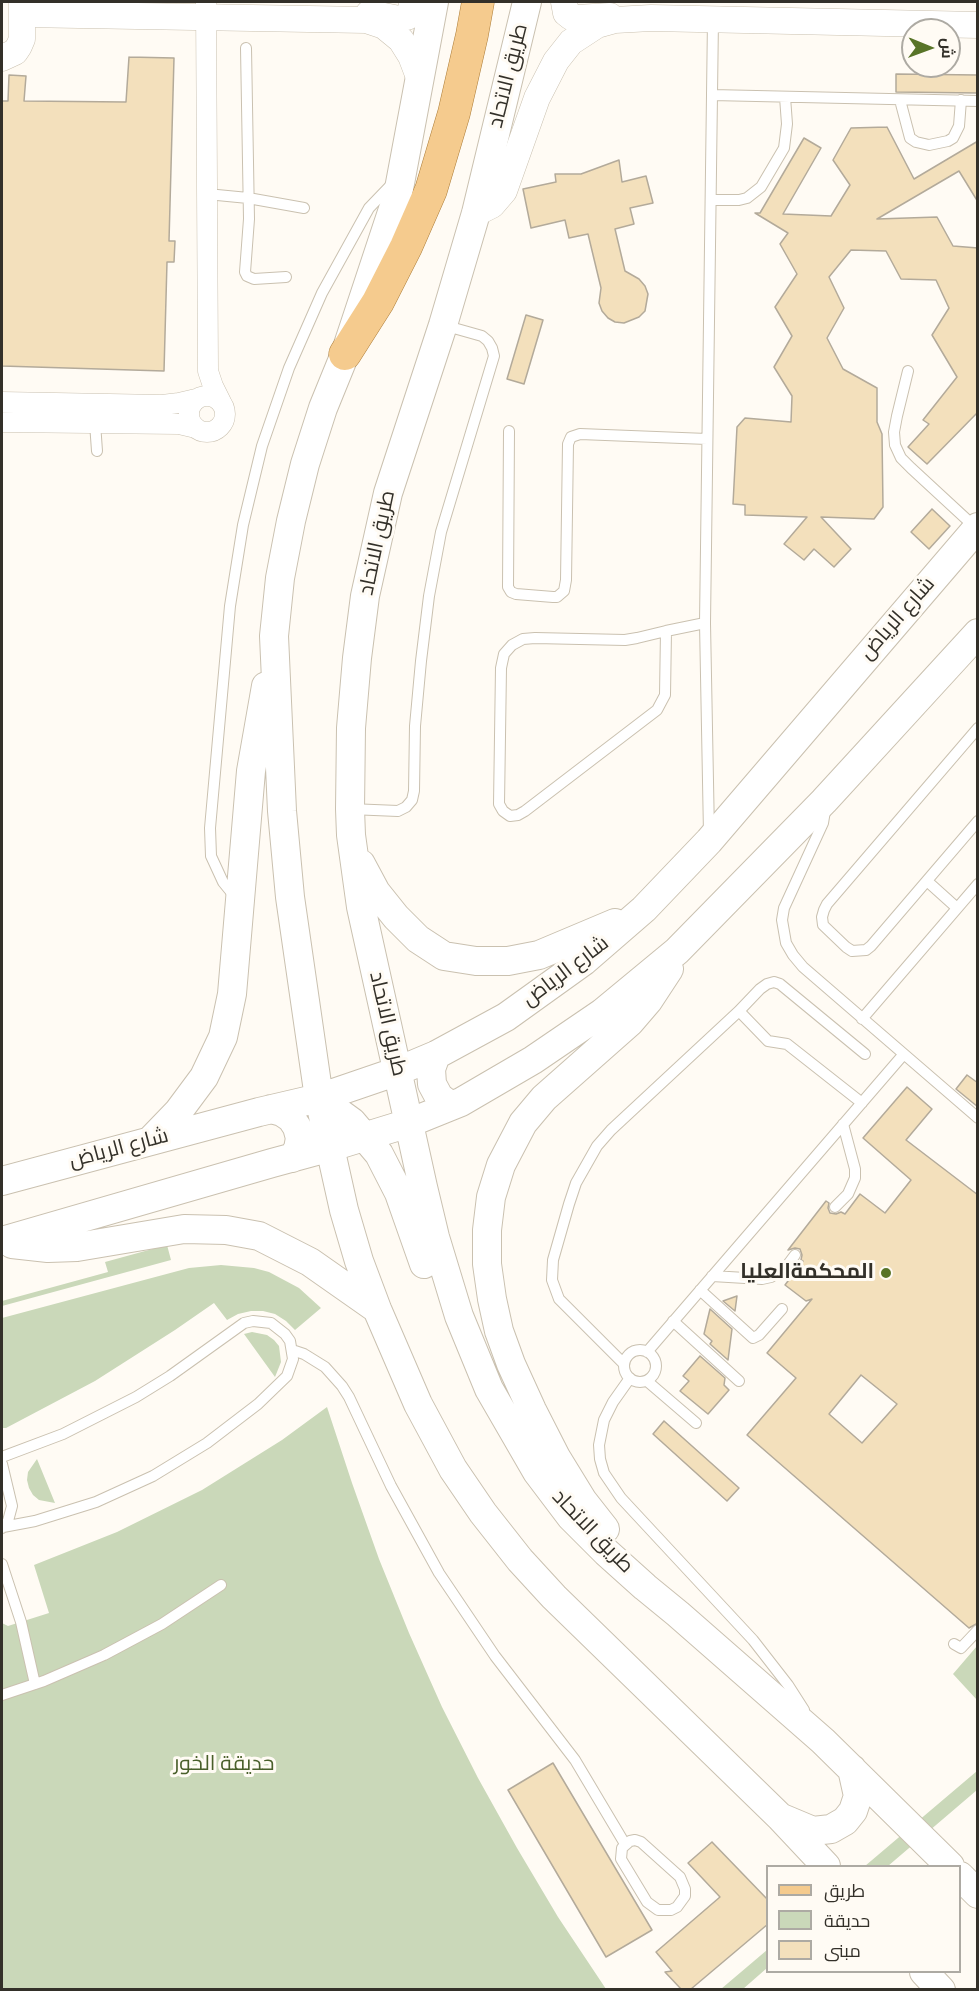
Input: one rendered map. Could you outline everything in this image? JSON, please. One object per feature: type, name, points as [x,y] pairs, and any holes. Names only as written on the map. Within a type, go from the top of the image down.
[{"type":"main road","points":[[151,1140],[178,1112],[204,1077],[223,1037],[232,994],[251,771],[274,636],[280,578],[291,521],[305,464],[323,408],[345,354],[398,194],[435,2]]},
{"type":"main road","points":[[345,354],[378,302],[431,190],[454,113],[478,2]]},
{"type":"main road","name":"طريق الاتحاد","points":[[527,2],[476,213],[443,325],[388,493],[365,596],[357,658],[351,728],[350,822],[361,907],[409,1123],[435,1237],[459,1316],[489,1389],[537,1472],[571,1517],[606,1552],[823,1741],[949,1865]]},
{"type":"main road","name":"شارع الرياض","points":[[2,1181],[151,1140],[319,1098],[398,1071],[436,1055],[506,1017],[585,960],[644,909],[709,840],[977,528]]},
{"type":"main road","points":[[2,1241],[409,1123],[452,1106],[543,1053],[602,1013],[677,951],[824,801],[978,633]]},
{"type":"main road","points":[[274,636],[282,811],[290,897],[319,1098],[344,1209],[359,1261],[418,1404],[453,1469],[483,1513],[520,1560],[554,1597],[780,1817],[825,1865]]},
{"type":"main road","points":[[350,822],[362,864],[376,892],[418,939],[444,957],[476,962],[508,961],[539,955],[644,909]]},
{"type":"main road","points":[[645,1587],[583,1501],[531,1410],[499,1331],[487,1264],[487,1230],[492,1197],[501,1165],[523,1123],[544,1098],[636,1015],[665,978],[677,951]]},
{"type":"main road","points":[[436,1055],[430,1069],[432,1084],[439,1097],[452,1106]]},
{"type":"main road","points":[[319,1098],[336,1109],[366,1136],[390,1173],[442,1318],[470,1368],[489,1389]]},
{"type":"main road","points":[[271,1109],[291,1118],[297,1127],[300,1138],[298,1149],[292,1158]]},
{"type":"main road","points":[[2,1241],[18,1246],[77,1247],[184,1229],[226,1230],[259,1236],[310,1262],[377,1309]]},
{"type":"main road","points":[[780,1817],[813,1831],[831,1829],[845,1821],[853,1811],[858,1796],[852,1769]]},
{"type":"main road","points":[[926,1973],[941,1989]]},
{"type":"street","points":[[350,18],[361,12],[399,19],[406,17],[411,11],[412,2]]},
{"type":"street","points":[[564,2],[566,13],[577,18],[608,15],[628,18],[978,25]]},
{"type":"street","points":[[2,58],[15,52],[22,39],[22,8],[206,9],[350,18],[375,22],[392,32],[406,45],[419,77]]},
{"type":"street","points":[[2,422],[179,424],[211,432],[220,426],[225,417],[225,411],[208,370],[206,9]]},
{"type":"street","points":[[476,213],[492,205],[504,191],[537,98],[556,61],[567,46],[597,25],[628,18]]},
{"type":"street","points":[[196,428],[189,417],[192,404],[197,398],[208,370]]},
{"type":"street","points":[[2,402],[162,405],[179,404],[210,396],[221,402]]},
{"type":"lane","points":[[709,840],[705,623],[713,19]]},
{"type":"lane","points":[[246,48],[248,230],[245,272],[254,279],[286,278]]},
{"type":"lane","points":[[712,95],[978,101]]},
{"type":"lane","points":[[711,200],[747,198],[762,187],[784,148],[787,124],[785,97]]},
{"type":"lane","points":[[900,100],[910,138],[928,145],[953,138],[959,126],[961,100]]},
{"type":"lane","points":[[240,903],[223,882],[211,856],[210,828],[230,606],[243,525],[262,446],[289,368],[322,293],[369,208],[389,185],[401,176]]},
{"type":"lane","points":[[207,194],[248,198],[304,208]]},
{"type":"lane","points":[[350,822],[398,811],[412,800],[414,791],[415,726],[435,564],[441,532],[494,356],[488,341],[482,336],[443,325]]},
{"type":"lane","points":[[908,371],[894,432],[895,445],[901,458],[977,528]]},
{"type":"lane","points":[[95,423],[97,451]]},
{"type":"lane","points":[[509,431],[508,587],[516,594],[557,597],[564,591],[567,580],[568,444],[571,436],[580,434],[707,439]]},
{"type":"lane","points":[[666,631],[666,695],[657,710],[525,811],[510,816],[503,811],[499,804],[501,668],[504,654],[512,645],[523,639],[535,638],[625,640],[666,631],[705,623]]},
{"type":"lane","points":[[978,728],[827,904],[824,910],[823,925],[852,951],[866,950],[978,821]]},
{"type":"lane","points":[[824,801],[823,823],[784,908],[783,932],[786,943],[803,967],[978,1118]]},
{"type":"lane","points":[[927,881],[957,908]]},
{"type":"lane","points":[[862,1019],[978,884]]},
{"type":"lane","points":[[624,1364],[628,1355],[637,1350],[647,1352],[655,1360],[656,1366],[652,1377],[647,1381],[641,1382],[630,1378],[624,1364],[559,1299],[554,1290],[551,1270],[576,1183],[597,1146],[611,1130],[739,1011],[760,988],[774,982],[780,984],[865,1054]]},
{"type":"lane","points":[[739,1011],[768,1041],[787,1044],[862,1103]]},
{"type":"lane","points":[[647,1352],[903,1055]]},
{"type":"lane","points":[[835,1207],[848,1194],[855,1178],[855,1169],[843,1124]]},
{"type":"lane","points":[[712,1276],[762,1279],[771,1277],[786,1267],[795,1255]]},
{"type":"lane","points":[[700,1290],[753,1338],[759,1335],[782,1309]]},
{"type":"lane","points":[[2,1457],[63,1434],[136,1397],[179,1370],[244,1323],[253,1321],[271,1323],[285,1334],[292,1350],[291,1368],[281,1383],[233,1425],[181,1460],[153,1476],[96,1502],[35,1521],[2,1527]]},
{"type":"lane","points":[[673,1321],[739,1381]]},
{"type":"lane","points":[[292,1350],[325,1367],[342,1386],[391,1486],[440,1573],[495,1656],[575,1760],[625,1844]]},
{"type":"lane","points":[[630,1378],[613,1402],[604,1420],[601,1433],[600,1459],[607,1479],[621,1498],[753,1640],[788,1685],[823,1741]]},
{"type":"lane","points":[[647,1381],[696,1423]]},
{"type":"lane","points":[[2,1464],[12,1506],[8,1521],[2,1527]]},
{"type":"lane","points":[[2,1564],[21,1622],[35,1684]]},
{"type":"lane","points":[[2,1695],[74,1669],[134,1640],[182,1612],[221,1585]]},
{"type":"lane","points":[[954,1644],[961,1648],[978,1630]]},
{"type":"lane","points":[[635,1840],[641,1842],[680,1877],[684,1882],[685,1896],[677,1907],[671,1910],[658,1910],[647,1902],[621,1859],[622,1848],[625,1844],[635,1840]]},
{"type":"green space","points":[[167,1245],[171,1260],[2,1306],[2,1301],[108,1272],[105,1262]]},
{"type":"green space","points":[[221,1265],[269,1272],[299,1288],[321,1308],[295,1330],[275,1314],[263,1311],[238,1314],[227,1320],[214,1303],[95,1381],[6,1428],[2,1428],[2,1318],[189,1268]]},
{"type":"green space","points":[[252,1332],[267,1335],[279,1346],[281,1362],[275,1377],[244,1334]]},
{"type":"green space","name":"حديقة الخور","points":[[327,1407],[379,1559],[442,1707],[517,1848],[558,1917],[606,1989],[2,1989],[2,1623],[8,1626],[49,1613],[34,1565],[117,1532],[202,1490],[282,1440]]},
{"type":"green space","points":[[37,1459],[55,1503],[39,1500],[29,1488],[28,1472]]},
{"type":"green space","points":[[977,1646],[977,1700],[953,1674]]},
{"type":"green space","points":[[977,1771],[977,1790],[889,1865],[866,1865]]},
{"type":"green space","points":[[766,1951],[766,1969],[743,1989],[721,1989]]},
{"type":"building","points":[[129,57],[174,58],[169,241],[175,241],[174,262],[167,262],[164,371],[2,366],[2,101],[8,101],[9,75],[26,76],[24,101],[126,102]]},
{"type":"building","points":[[896,74],[901,74],[901,78],[961,78],[961,75],[978,75],[978,93],[896,92]]},
{"type":"building","points":[[887,127],[914,179],[978,141],[978,202],[959,171],[877,219],[937,217],[953,246],[978,248],[978,412],[927,464],[908,447],[929,424],[923,420],[957,377],[932,335],[949,308],[936,280],[901,279],[886,251],[851,250],[829,277],[844,308],[827,338],[843,369],[877,388],[877,422],[882,434],[883,507],[874,519],[821,517],[851,549],[834,567],[814,549],[804,560],[784,544],[807,517],[745,515],[745,505],[733,504],[737,427],[745,418],[791,422],[792,396],[774,367],[792,336],[775,307],[797,274],[780,244],[788,233],[755,213],[760,213],[804,138],[821,148],[783,214],[831,216],[850,185],[833,160],[851,128]]},
{"type":"building","points":[[619,160],[622,182],[646,176],[653,203],[630,208],[634,224],[615,229],[625,271],[639,279],[648,294],[645,311],[639,317],[624,323],[615,322],[602,311],[599,303],[601,288],[588,234],[569,238],[565,220],[531,228],[523,189],[556,182],[555,174],[581,174]]},
{"type":"building","points":[[526,315],[543,320],[524,384],[507,379]]},
{"type":"building","points":[[932,509],[950,526],[929,549],[911,532]]},
{"type":"building","points":[[967,1075],[978,1083],[978,1107],[956,1089]]},
{"type":"building","points":[[907,1087],[932,1109],[906,1140],[978,1195],[978,1623],[969,1628],[747,1435],[796,1378],[767,1353],[812,1299],[806,1301],[785,1285],[803,1261],[800,1249],[788,1250],[826,1201],[829,1203],[830,1213],[845,1214],[860,1194],[885,1213],[911,1180],[863,1138]],"holes":[[[861,1375],[897,1404],[862,1443],[829,1414]]]},
{"type":"building","points":[[737,1296],[735,1311],[723,1301]]},
{"type":"building","points":[[710,1309],[732,1329],[728,1360],[710,1344],[712,1341],[704,1334]]},
{"type":"building","points":[[700,1356],[725,1378],[724,1385],[729,1390],[708,1414],[680,1391],[689,1381],[683,1376]]},
{"type":"building","points":[[664,1421],[739,1488],[727,1501],[653,1434]]},
{"type":"building","points":[[553,1763],[652,1930],[606,1957],[508,1790]]},
{"type":"building","points":[[712,1842],[766,1898],[766,1926],[691,1989],[681,1989],[665,1972],[672,1971],[656,1952],[720,1897],[688,1863]]},
{"type":"place","name":"المحكمةالعليا","points":[[886,1273]]}]
